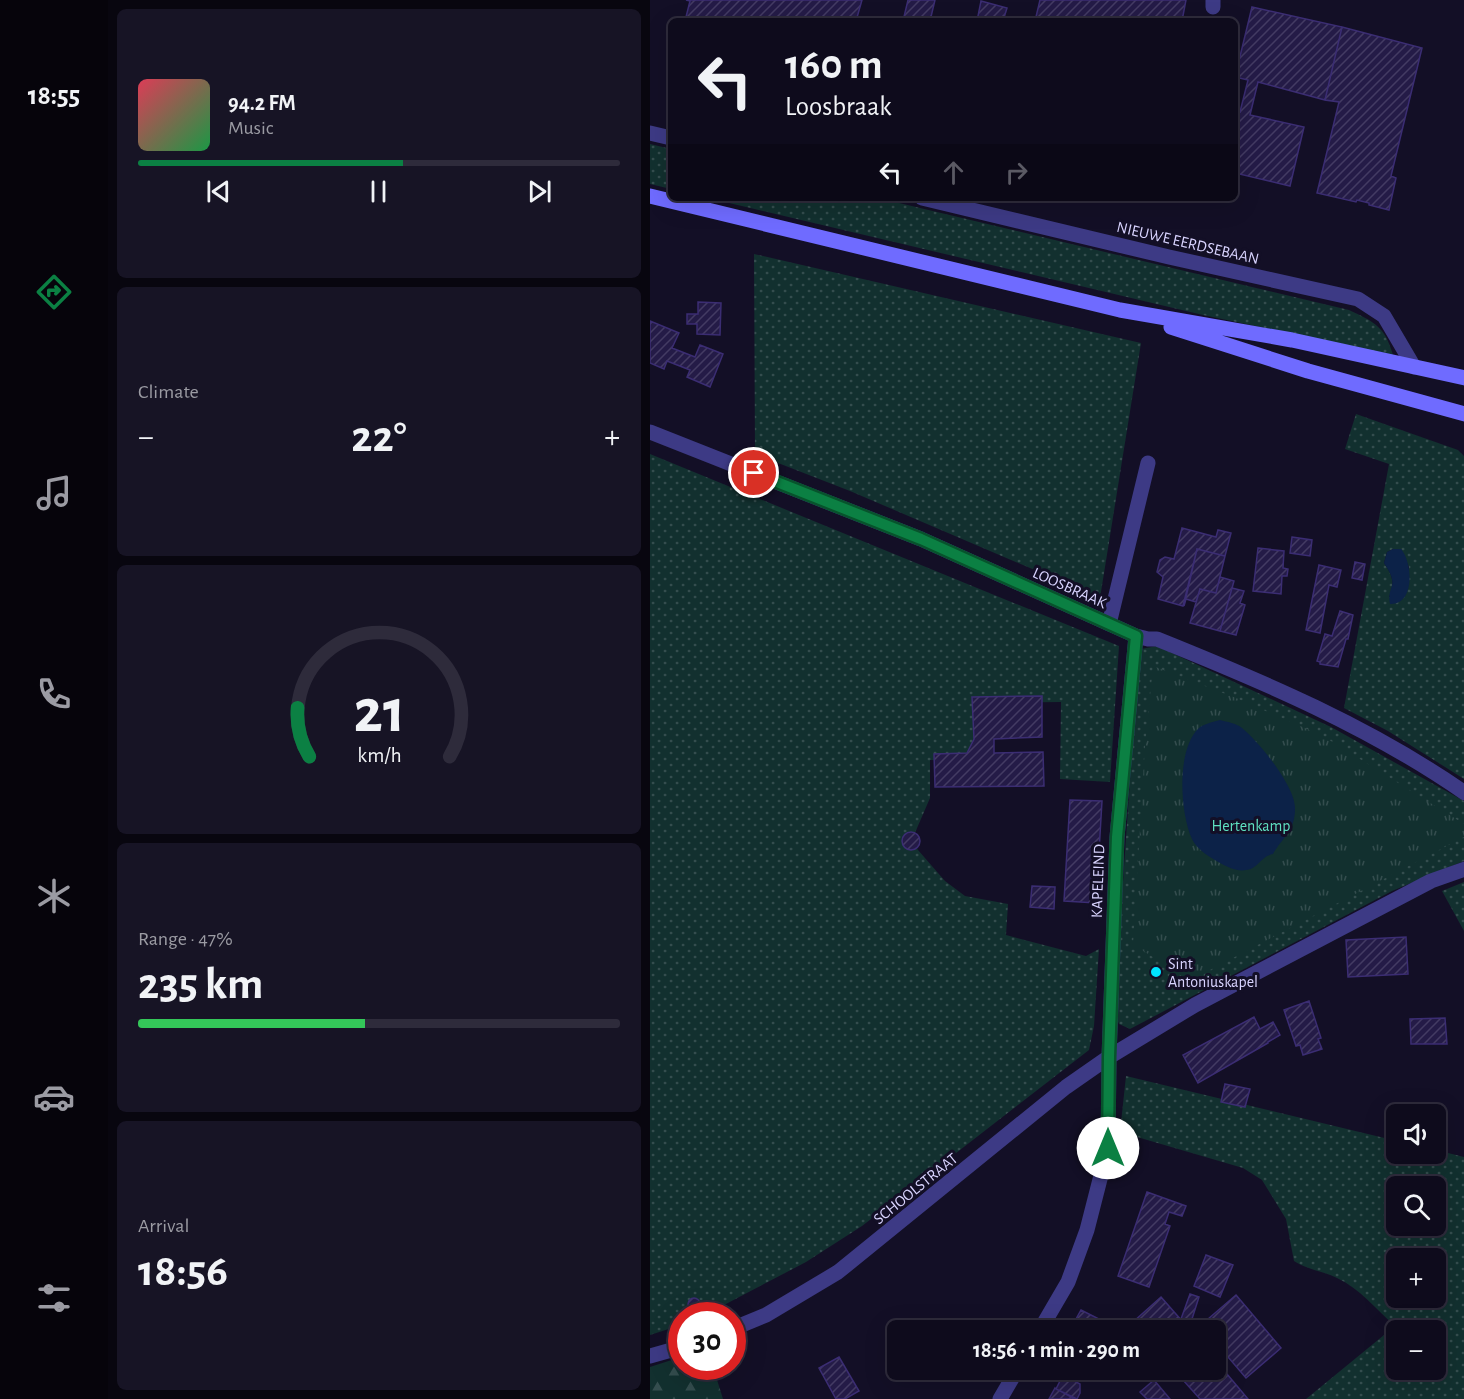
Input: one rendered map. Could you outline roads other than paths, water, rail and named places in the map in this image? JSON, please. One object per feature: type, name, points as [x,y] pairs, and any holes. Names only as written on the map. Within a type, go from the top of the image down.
[{"type":"main road","points":[[650,196],[668,200]]},
{"type":"main road","points":[[671,201],[1121,310],[1292,340],[1464,378]]},
{"type":"main road","points":[[1121,310],[1308,371],[1464,414]]},
{"type":"street","points":[[650,133],[668,137]]},
{"type":"street","name":"NIEUWE EERDSEBAAN","points":[[935,201],[1358,299],[1384,316],[1414,367]]},
{"type":"street","name":"LOOSBRAAK","points":[[650,432],[921,539],[1136,636],[1157,639],[1249,676],[1357,727],[1464,793]]},
{"type":"street","points":[[1109,624],[1148,463]]},
{"type":"street","name":"KAPELEIND","points":[[1046,1320],[1068,1282],[1087,1230],[1108,1148],[1117,837],[1136,636]]},
{"type":"street","points":[[1109,1057],[1195,1005],[1431,881],[1464,869]]},
{"type":"street","name":"SCHOOLSTRAAT","points":[[746,1323],[766,1315],[838,1272],[1066,1087],[1109,1057]]},
{"type":"street","points":[[650,1356],[668,1351]]},
{"type":"street","points":[[1000,1399],[1011,1380]]},
{"type":"water","points":[[1401,549],[1405,555],[1409,582],[1404,598],[1390,604],[1392,577],[1384,563],[1387,552]]},
{"type":"water","points":[[1220,720],[1240,726],[1258,743],[1283,777],[1294,800],[1293,823],[1287,834],[1273,854],[1246,870],[1236,870],[1226,866],[1200,850],[1192,839],[1185,814],[1182,782],[1187,751],[1199,728]]},
{"type":"place","name":"Sint Antoniuskapel","points":[[1156,972]]},
{"type":"park label","name":"Hertenkamp","points":[[1251,825]]}]
